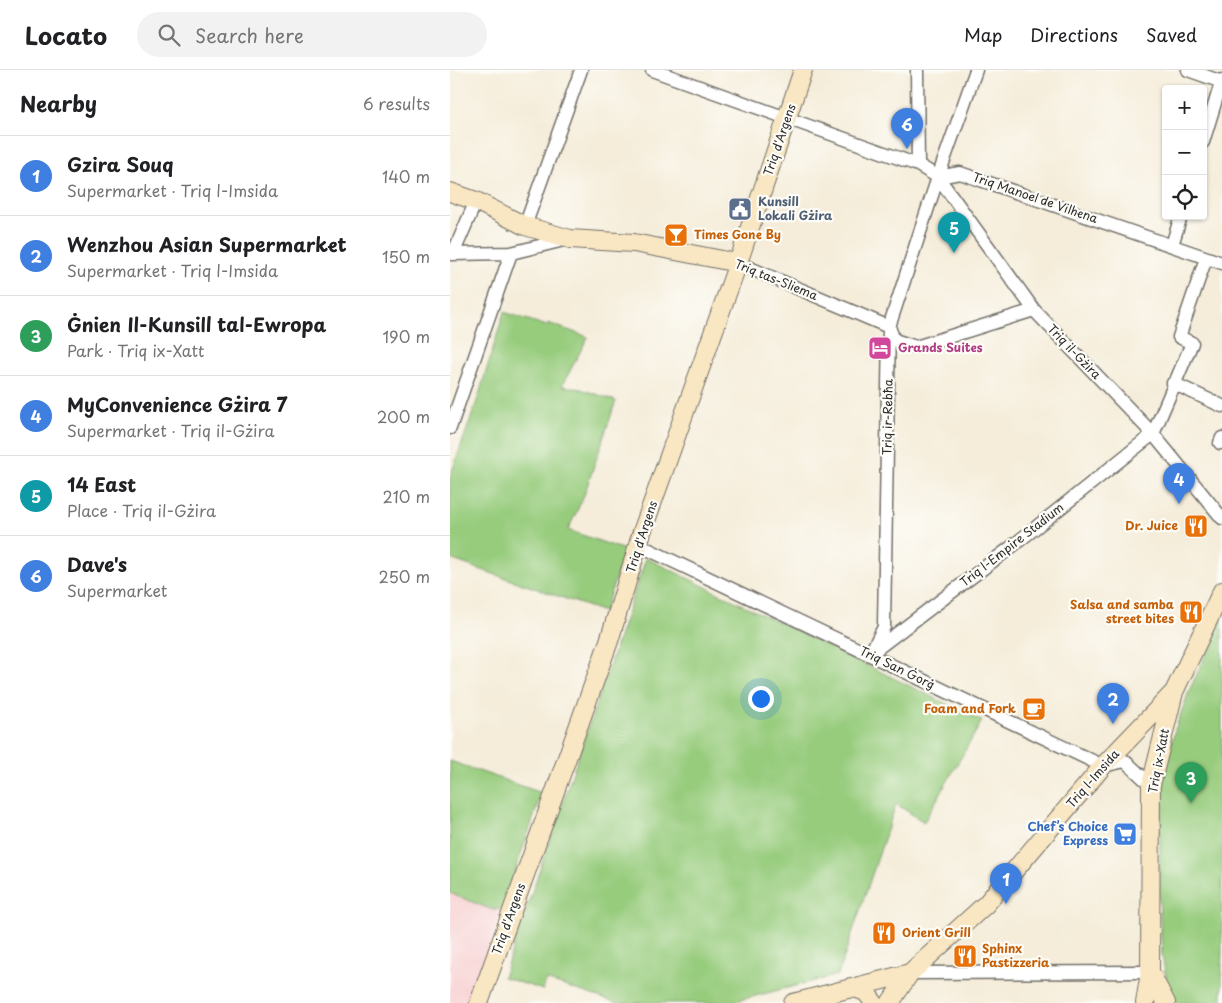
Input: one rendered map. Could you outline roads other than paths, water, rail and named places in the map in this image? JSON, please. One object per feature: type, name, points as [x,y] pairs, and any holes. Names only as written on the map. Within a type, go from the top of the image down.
[{"type":"main road","name":"Triq d'Argens","points":[[480,1003],[609,641],[639,545],[804,70]]},
{"type":"main road","name":"Triq tas-Sliema","points":[[450,182],[476,201]]},
{"type":"main road","name":"Triq tas-Sliema","points":[[450,192],[476,201],[525,226],[570,239],[634,243],[738,263]]},
{"type":"main road","name":"Triq ix-Xatt","points":[[1146,1003],[1150,972],[1151,785],[1174,692],[1222,591]]},
{"type":"main road","name":"Triq l-Imsida","points":[[794,1003],[910,973],[986,904],[1103,766],[1174,692]]},
{"type":"main road","points":[[1150,972],[1166,1003]]},
{"type":"main road","points":[[890,1003],[910,973]]},
{"type":"main road","points":[[851,987],[866,992],[874,1003]]},
{"type":"street","points":[[525,226],[581,70]]},
{"type":"street","points":[[652,70],[918,164],[938,177]]},
{"type":"street","points":[[917,70],[918,164]]},
{"type":"street","name":"Triq ir-Rebħa","points":[[870,654],[884,627],[890,327],[938,177],[976,70]]},
{"type":"street","points":[[1188,70],[1222,81],[1207,130]]},
{"type":"street","name":"Triq Manoel de Vilhena","points":[[938,177],[960,173],[1222,263]]},
{"type":"street","name":"Triq il-Gżira","points":[[938,177],[1034,310],[1153,434],[1222,518]]},
{"type":"street","points":[[476,201],[452,254],[511,252],[570,239]]},
{"type":"street","points":[[1172,245],[1180,220]]},
{"type":"street","points":[[450,428],[511,252]]},
{"type":"street","points":[[1153,434],[1192,343],[1179,337],[1206,258]]},
{"type":"street","name":"Triq tas-Sliema","points":[[738,263],[890,327],[894,340],[916,347],[1034,310]]},
{"type":"street","points":[[1174,383],[1222,406]]},
{"type":"street","name":"Triq l-Empire Stadium","points":[[870,654],[1010,548],[1153,434]]},
{"type":"street","name":"Triq San Ġorġ","points":[[639,545],[1103,766]]},
{"type":"street","points":[[1103,766],[1125,761],[1151,785]]},
{"type":"street","points":[[910,973],[1150,972]]},
{"type":"place","name":"Dave's","points":[[907,149]]},
{"type":"place","name":"Kunsill Lokali Gżira","points":[[740,209]]},
{"type":"place","name":"Times Gone By","points":[[676,235]]},
{"type":"place","name":"14 East","points":[[954,253]]},
{"type":"place","name":"Grands Suites","points":[[880,348]]},
{"type":"place","name":"MyConvenience Gżira 7","points":[[1179,504]]},
{"type":"place","name":"Dr. Juice","points":[[1196,526]]},
{"type":"place","name":"Salsa and samba street bites","points":[[1191,612]]},
{"type":"place","name":"Foam and Fork","points":[[1034,709]]},
{"type":"place","name":"Wenzhou Asian Supermarket","points":[[1113,724]]},
{"type":"place","name":"Ġnien Il-Kunsill tal-Ewropa","points":[[1191,803]]},
{"type":"place","name":"Chef’s Choice Express","points":[[1125,834]]},
{"type":"place","name":"Gzira Souq","points":[[1006,904]]},
{"type":"place","name":"Orient Grill","points":[[884,933]]},
{"type":"place","name":"Sphinx Pastizzeria","points":[[965,956]]}]
